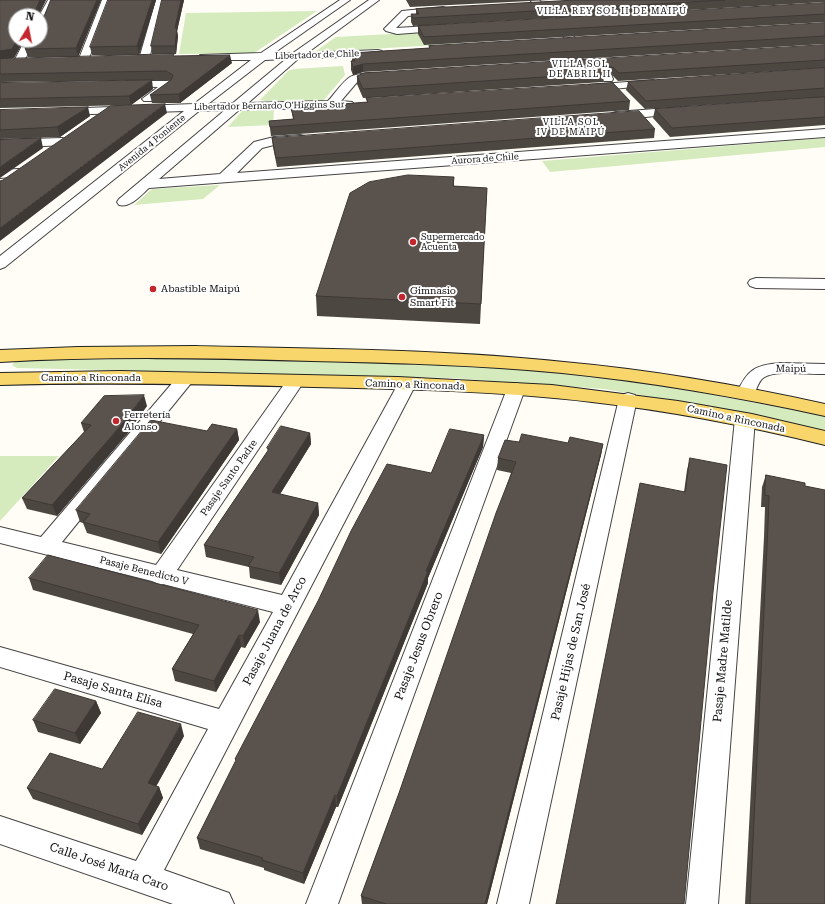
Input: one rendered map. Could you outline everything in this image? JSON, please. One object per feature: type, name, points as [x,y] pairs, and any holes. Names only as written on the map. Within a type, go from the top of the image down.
[{"type":"main road","points":[[0,356],[67,353],[230,352],[483,361],[610,372],[746,393],[825,410]]},
{"type":"main road","name":"Camino a Rinconada","points":[[0,379],[75,377],[296,380],[516,389],[628,399],[744,419],[825,438]]},
{"type":"street","points":[[97,60],[79,61],[106,0]]},
{"type":"street","points":[[131,60],[148,59],[160,0]]},
{"type":"street","name":"Avenida 4 Poniente","points":[[0,264],[197,107],[264,56],[346,0]]},
{"type":"street","points":[[124,202],[296,56],[375,0]]},
{"type":"street","points":[[523,6],[537,2],[550,4]]},
{"type":"street","points":[[537,2],[554,21],[567,41],[593,63],[650,124]]},
{"type":"street","points":[[452,10],[407,13],[389,28],[391,30],[452,27]]},
{"type":"street","points":[[538,22],[564,20]]},
{"type":"street","points":[[567,41],[583,40]]},
{"type":"street","points":[[18,63],[26,48]]},
{"type":"street","name":"Libertador de Chile","points":[[190,58],[296,56],[388,52]]},
{"type":"street","points":[[6,63],[32,62]]},
{"type":"street","points":[[581,63],[605,62]]},
{"type":"street","points":[[331,105],[354,79],[394,75]]},
{"type":"street","points":[[576,89],[661,83]]},
{"type":"street","points":[[116,84],[167,84],[167,86],[134,109]]},
{"type":"street","name":"Libertador Bernardo O'Higgins Sur","points":[[52,112],[197,107],[234,108],[269,105],[360,104]]},
{"type":"street","points":[[88,124],[108,110]]},
{"type":"street","points":[[607,116],[693,110]]},
{"type":"street","name":"Aurora de Chile","points":[[144,184],[825,133]]},
{"type":"street","points":[[660,134],[669,145]]},
{"type":"street","points":[[223,179],[258,145],[274,141],[313,138]]},
{"type":"street","points":[[0,144],[66,140],[43,155]]},
{"type":"street","points":[[0,186],[31,164]]},
{"type":"street","points":[[0,174],[18,173]]},
{"type":"street","points":[[756,283],[824,285]]},
{"type":"street","name":"Maipú","points":[[746,393],[750,382],[762,371],[773,369],[825,369]]},
{"type":"street","points":[[46,547],[186,378]]},
{"type":"street","name":"Pasaje Santo Padre","points":[[161,576],[296,380]]},
{"type":"street","name":"Pasaje Juana de Arco","points":[[143,879],[407,384]]},
{"type":"street","name":"Pasaje Jesus Obrero","points":[[322,904],[516,389]]},
{"type":"street","name":"Pasaje Hijas de San José","points":[[513,904],[628,399]]},
{"type":"street","name":"Pasaje Madre Matilde","points":[[702,904],[744,419]]},
{"type":"street","name":"Pasaje Benedicto V","points":[[0,535],[161,576],[288,606]]},
{"type":"street","name":"Pasaje Santa Elisa","points":[[0,657],[226,723]]},
{"type":"street","name":"Calle José María Caro","points":[[0,830],[218,904]]},
{"type":"green space","points":[[317,11],[254,53],[179,54],[186,13]]},
{"type":"green space","points":[[446,31],[453,44],[321,52],[316,51],[336,37]]},
{"type":"green space","points":[[343,66],[345,75],[323,101],[260,100],[288,71],[294,69]]},
{"type":"green space","points":[[274,110],[273,125],[228,127],[242,111]]},
{"type":"green space","points":[[825,138],[825,147],[550,172],[542,161]]},
{"type":"green space","points":[[220,185],[203,199],[134,205],[152,189]]},
{"type":"green space","points":[[279,357],[498,366],[635,380],[825,416],[825,432],[750,414],[604,389],[450,378],[17,368],[12,365],[16,361],[34,360]]},
{"type":"green space","points":[[0,456],[59,456],[0,521]]},
{"type":"building","points":[[0,0],[40,0],[36,8],[8,8],[8,48],[13,48],[0,51]]},
{"type":"building","points":[[51,0],[97,0],[76,48],[25,49],[48,48],[48,8]]},
{"type":"building","points":[[108,0],[152,0],[137,46],[90,47]]},
{"type":"building","points":[[162,0],[181,0],[175,28],[177,28],[175,46],[151,46]]},
{"type":"building","points":[[576,0],[725,0],[413,18],[411,14],[419,14],[416,9]]},
{"type":"building","points":[[825,3],[825,14],[424,37],[418,26]]},
{"type":"building","points":[[825,23],[825,36],[363,64],[353,67],[351,61],[355,61],[352,53],[430,48],[429,46]]},
{"type":"building","points":[[825,45],[825,60],[619,73],[614,68],[609,66],[603,69],[604,73],[363,89],[357,76],[364,73]]},
{"type":"building","points":[[174,54],[173,56],[230,55],[179,94],[150,95],[171,80],[173,75],[166,71],[0,74],[0,59]]},
{"type":"building","points":[[825,68],[825,88],[646,101],[628,82]]},
{"type":"building","points":[[152,80],[129,96],[0,99],[0,83]]},
{"type":"building","points":[[613,83],[630,101],[270,127],[269,121],[294,119],[291,108],[368,102],[366,98]]},
{"type":"building","points":[[825,97],[825,117],[672,128],[655,109]]},
{"type":"building","points":[[165,104],[0,228],[0,181],[110,106]]},
{"type":"building","points":[[88,107],[57,127],[0,130],[0,110]]},
{"type":"building","points":[[639,111],[655,129],[276,158],[272,138]]},
{"type":"building","points":[[41,138],[0,167],[0,140]]},
{"type":"building","points":[[408,175],[454,177],[453,186],[487,188],[481,304],[316,296],[350,193],[369,182]]},
{"type":"building","points":[[144,395],[130,415],[52,505],[22,498],[91,425],[81,423],[104,396]]},
{"type":"building","points":[[151,420],[207,431],[212,424],[237,429],[158,542],[83,522],[90,514],[76,510]]},
{"type":"building","points":[[281,426],[310,433],[272,492],[318,503],[279,573],[248,566],[254,557],[204,545],[269,449],[267,448]]},
{"type":"building","points":[[450,429],[484,435],[426,571],[428,571],[337,796],[335,795],[303,873],[262,860],[263,858],[197,838],[236,760],[235,759],[318,601],[351,531],[387,464],[431,473]]},
{"type":"building","points":[[522,434],[568,443],[570,437],[603,444],[485,904],[386,904],[361,896],[399,793],[496,513],[516,462],[498,458],[505,440],[519,442]]},
{"type":"building","points":[[690,458],[727,465],[713,592],[684,904],[556,904],[640,483],[685,492]]},
{"type":"building","points":[[766,475],[805,483],[805,486],[825,490],[825,904],[750,904],[768,525],[769,496],[765,495]]},
{"type":"building","points":[[48,555],[258,610],[243,636],[239,635],[214,681],[172,669],[199,625],[29,578]]},
{"type":"building","points":[[55,689],[96,701],[75,733],[33,720]]},
{"type":"building","points":[[138,712],[181,724],[148,783],[159,787],[138,824],[27,788],[50,753],[102,769]]},
{"type":"place","name":"Supermercado Acuenta","points":[[413,242]]},
{"type":"place","name":"Abastible Maipú","points":[[153,289]]},
{"type":"place","name":"Gimnasio Smart Fit","points":[[402,297]]},
{"type":"place","name":"Ferretería Alonso","points":[[116,421]]},
{"type":"district","name":"VILLA REY SOL II DE MAIPÚ","points":[[612,11]]},
{"type":"district","name":"VILLA SOL DE ABRIL II","points":[[580,70]]},
{"type":"district","name":"VILLA SOL IV DE MAIPÚ","points":[[571,128]]}]
